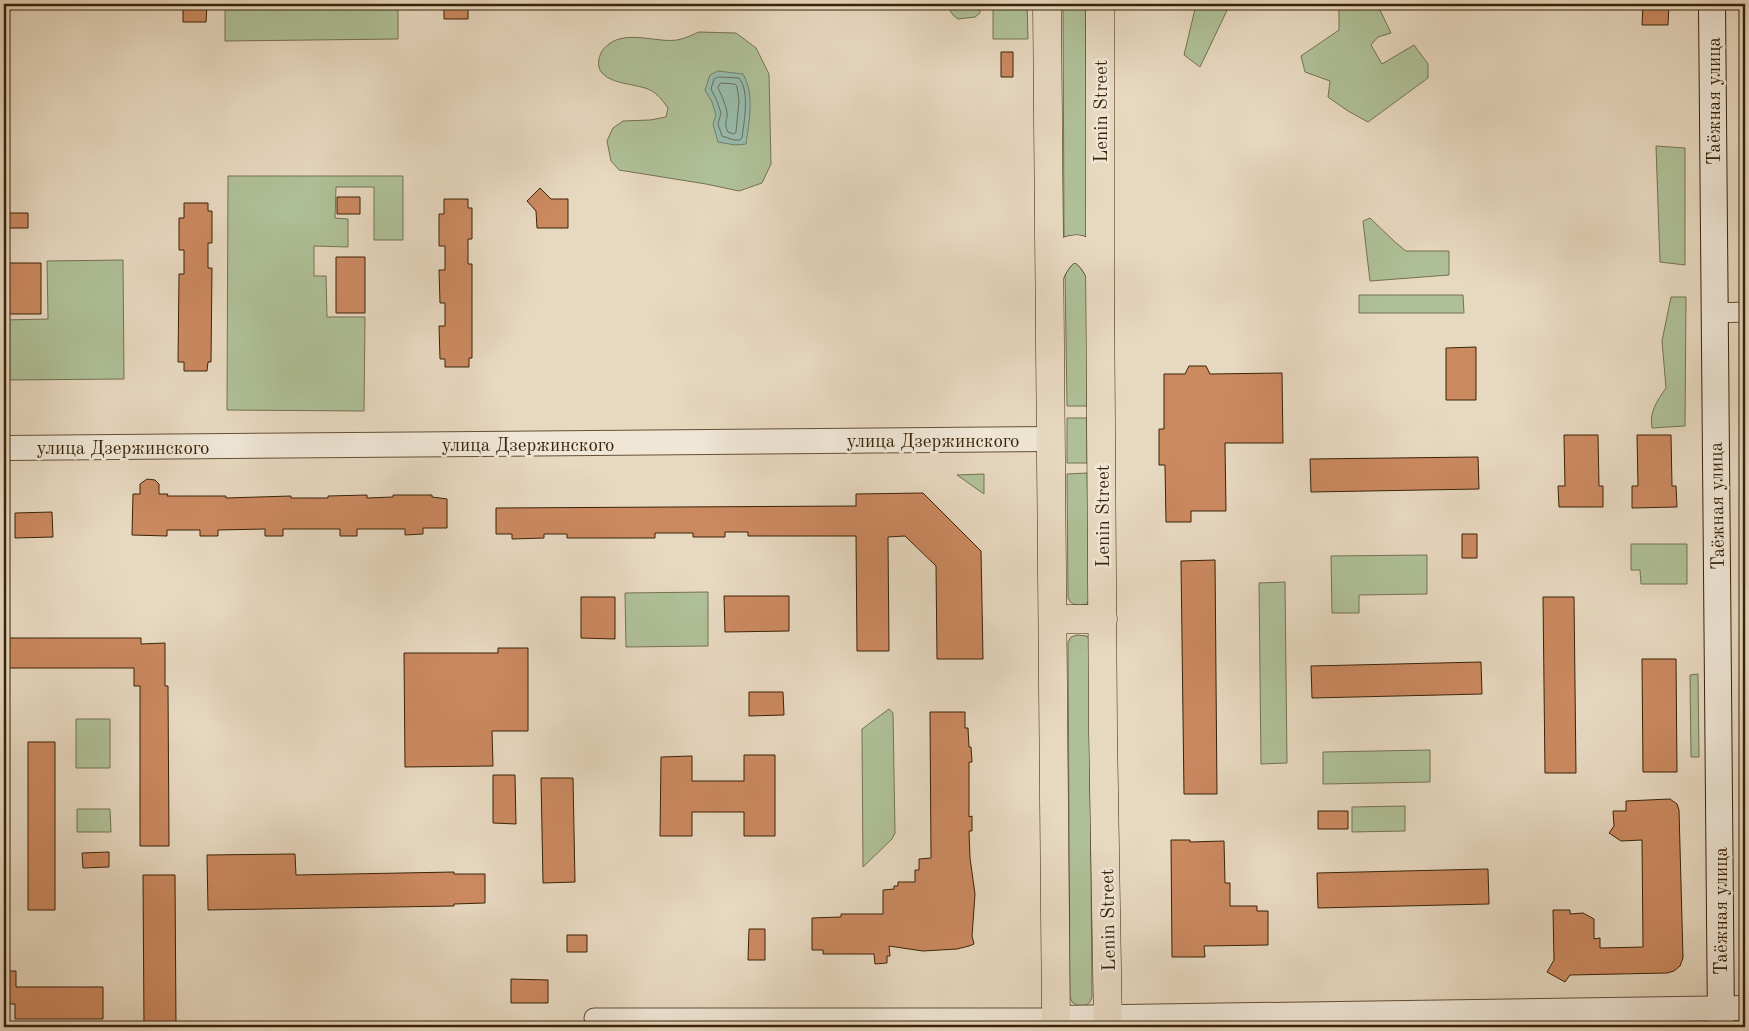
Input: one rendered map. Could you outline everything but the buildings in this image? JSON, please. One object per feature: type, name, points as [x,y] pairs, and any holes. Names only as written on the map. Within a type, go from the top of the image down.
[{"type":"main road","points":[[1047,4],[1056,1023]]},
{"type":"main road","name":"Lenin Street","points":[[1100,4],[1100,273],[1108,1023]]},
{"type":"main road","name":"Таёжная улица","points":[[1712,4],[1714,312],[1729,1015]]},
{"type":"main road","points":[[1050,274],[1055,262],[1063,254],[1076,249],[1083,250],[1088,254],[1100,273]]},
{"type":"main road","points":[[1053,618],[1103,618]]},
{"type":"street","points":[[1714,312],[1745,312]]},
{"type":"street","name":"улица Дзержинского","points":[[4,448],[1052,440]]},
{"type":"street","points":[[594,1018],[1108,1023],[1729,1015]]},
{"type":"shaded area","points":[[225,4],[398,4],[398,39],[225,41]]},
{"type":"shaded area","points":[[946,4],[980,4],[980,13],[975,17],[958,19]]},
{"type":"shaded area","points":[[993,4],[1027,4],[1028,39],[993,39]]},
{"type":"shaded area","points":[[1063,4],[1086,4],[1087,240],[1076,236],[1064,238]]},
{"type":"shaded area","points":[[1195,4],[1230,4],[1200,67],[1184,55]]},
{"type":"shaded area","points":[[1339,4],[1382,4],[1380,10],[1391,33],[1378,37],[1371,45],[1382,64],[1414,45],[1428,64],[1428,78],[1368,122],[1328,97],[1330,81],[1305,72],[1301,56],[1339,30]]},
{"type":"shaded area","points":[[699,32],[736,33],[756,48],[769,74],[771,164],[762,183],[739,191],[619,170],[611,161],[607,141],[613,128],[623,121],[650,120],[666,117],[668,108],[649,89],[614,81],[602,73],[599,67],[599,59],[602,50],[616,40],[624,38],[677,40]]},
{"type":"shaded area","points":[[1656,146],[1685,148],[1685,265],[1660,262]]},
{"type":"shaded area","points":[[228,176],[403,176],[403,240],[374,240],[374,187],[336,187],[335,218],[348,219],[348,247],[314,246],[314,276],[326,276],[327,317],[365,317],[364,411],[227,410]]},
{"type":"shaded area","points":[[1370,218],[1406,251],[1449,251],[1449,275],[1370,281],[1363,221]]},
{"type":"shaded area","points":[[123,260],[124,379],[5,380],[4,320],[48,319],[47,261]]},
{"type":"shaded area","points":[[1072,263],[1079,263],[1087,273],[1087,406],[1067,406],[1065,273]]},
{"type":"shaded area","points":[[1359,295],[1463,295],[1464,313],[1359,313]]},
{"type":"shaded area","points":[[1671,297],[1686,297],[1685,426],[1652,428],[1653,412],[1666,388],[1662,341]]},
{"type":"shaded area","points":[[1067,418],[1087,418],[1087,463],[1067,463]]},
{"type":"shaded area","points":[[1087,473],[1089,599],[1087,604],[1079,605],[1072,603],[1068,598],[1067,474]]},
{"type":"shaded area","points":[[984,474],[984,494],[957,475]]},
{"type":"shaded area","points":[[1631,544],[1687,544],[1687,584],[1641,584],[1640,570],[1631,570]]},
{"type":"shaded area","points":[[1427,555],[1427,594],[1359,595],[1359,613],[1332,613],[1331,556]]},
{"type":"shaded area","points":[[1285,582],[1287,763],[1261,764],[1259,583]]},
{"type":"shaded area","points":[[708,592],[708,646],[626,647],[625,593]]},
{"type":"shaded area","points":[[1077,635],[1087,636],[1089,640],[1092,997],[1091,1001],[1084,1006],[1072,1002],[1070,997],[1068,642],[1071,637]]},
{"type":"shaded area","points":[[1698,674],[1699,757],[1691,757],[1690,675]]},
{"type":"shaded area","points":[[889,709],[893,713],[895,833],[892,839],[863,867],[862,729]]},
{"type":"shaded area","points":[[76,719],[110,719],[110,768],[76,768]]},
{"type":"shaded area","points":[[1430,750],[1430,782],[1323,784],[1323,752]]},
{"type":"shaded area","points":[[1405,806],[1405,831],[1352,832],[1352,807]]},
{"type":"shaded area","points":[[77,809],[110,809],[111,832],[77,832]]},
{"type":"water","points":[[718,71],[743,74],[747,82],[750,99],[750,117],[746,144],[735,145],[718,142],[713,124],[716,115],[712,102],[705,90],[710,75]]}]
